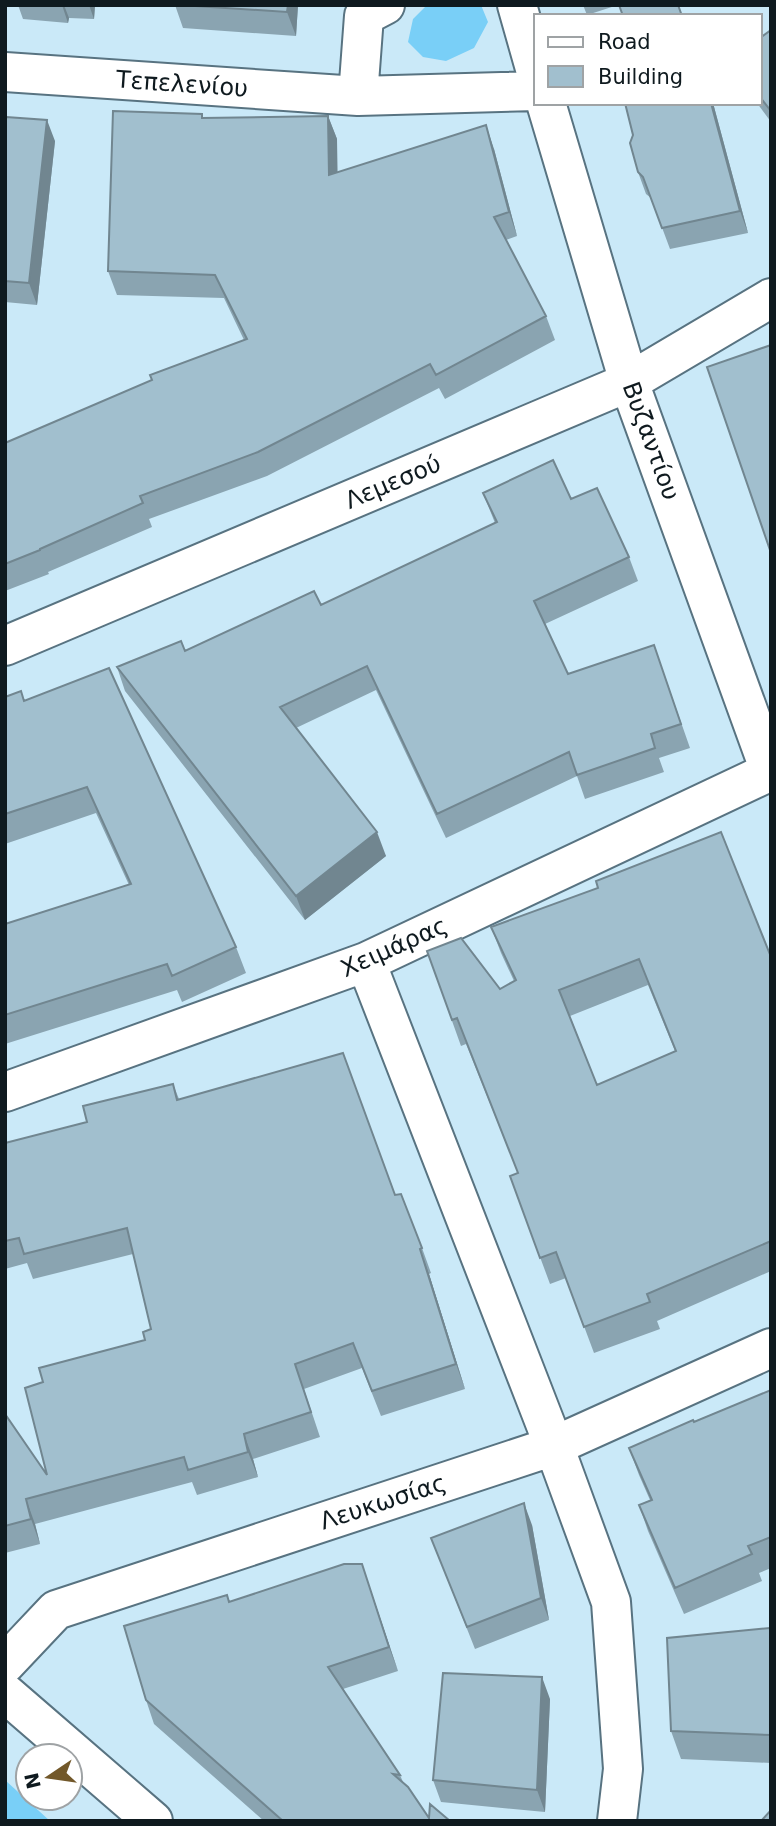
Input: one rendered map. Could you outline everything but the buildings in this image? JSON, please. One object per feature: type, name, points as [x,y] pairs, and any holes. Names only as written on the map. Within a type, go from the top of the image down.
[{"type":"street","points":[[385,5],[364,16],[358,96],[534,91]]},
{"type":"street","points":[[517,5],[534,65]]},
{"type":"street","name":"Τεπελενίου","points":[[5,72],[358,96]]},
{"type":"street","name":"Βυζαντίου","points":[[547,105],[629,382],[770,773]]},
{"type":"street","name":"Λεμεσού","points":[[5,646],[629,382],[771,298]]},
{"type":"street","name":"Χειμάρας","points":[[5,1092],[366,962],[770,773]]},
{"type":"street","points":[[366,962],[554,1446],[611,1602],[623,1769],[617,1821]]},
{"type":"street","name":"Λευκωσίας","points":[[5,1664],[56,1610],[554,1446],[771,1348]]},
{"type":"street","points":[[5,1693],[153,1821]]},
{"type":"shaded area","points":[[427,5],[481,5],[488,22],[474,48],[446,61],[423,57],[408,42],[413,19]]},
{"type":"shaded area","points":[[5,1780],[14,1788],[14,1812],[40,1812],[50,1821],[5,1821]]}]
